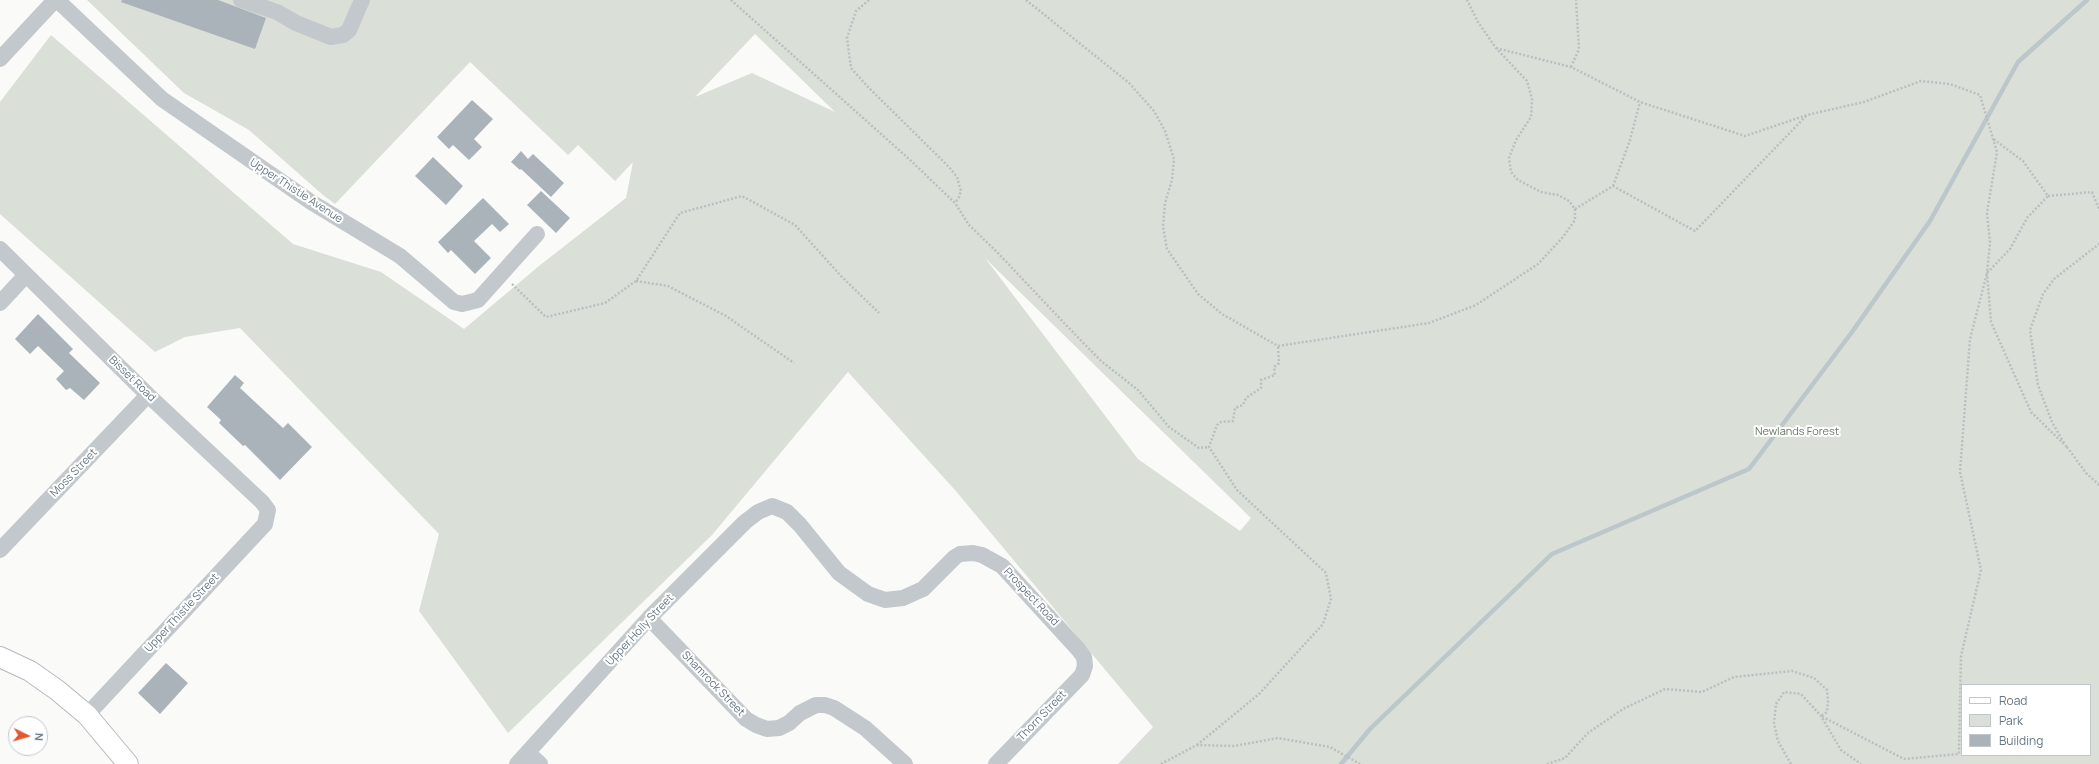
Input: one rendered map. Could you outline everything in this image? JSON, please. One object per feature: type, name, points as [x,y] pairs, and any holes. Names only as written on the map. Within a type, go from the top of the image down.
[{"type":"main road","points":[[0,657],[21,666],[40,677],[87,715],[128,764]]},
{"type":"street","points":[[3,51],[56,0]]},
{"type":"street","name":"Upper Thistle Avenue","points":[[56,0],[162,100],[311,202],[400,256],[454,302],[462,304],[478,300],[537,234]]},
{"type":"street","points":[[242,0],[277,12],[296,23],[331,37],[343,35],[349,30],[362,0]]},
{"type":"street","name":"Bisset Road","points":[[0,250],[148,395],[266,506]]},
{"type":"street","points":[[0,303],[26,275]]},
{"type":"street","name":"Moss Street","points":[[0,550],[148,395]]},
{"type":"street","name":"Upper Thistle Street","points":[[87,715],[265,524],[268,516],[266,506]]},
{"type":"street","name":"Upper Holly Street","points":[[522,758],[650,618],[745,522],[758,512],[772,506]]},
{"type":"street","name":"Prospect Road","points":[[772,506],[787,512],[800,525],[839,573],[868,594],[885,600],[903,598],[923,589],[955,557],[960,554],[974,552],[982,555],[1002,566],[1008,572],[1078,649],[1084,657],[1085,666]]},
{"type":"street","name":"Shamrock Street","points":[[650,618],[746,719],[756,726],[767,729],[779,728],[790,723],[800,713],[816,705],[825,705],[834,708],[864,728],[904,764]]},
{"type":"street","name":"Thorn Street","points":[[996,764],[1082,675],[1085,666]]},
{"type":"street","points":[[522,758],[540,764]]},
{"type":"path","points":[[731,0],[909,159],[954,204],[969,225],[1101,361],[1138,390],[1170,427],[1199,448],[1209,447]]},
{"type":"path","points":[[870,0],[856,11],[847,38],[851,68],[867,86],[949,167],[957,178],[961,190],[959,197],[954,204]]},
{"type":"path","points":[[1026,0],[1130,84],[1154,111],[1165,131],[1174,159],[1172,180],[1165,203],[1163,227],[1167,249],[1198,294],[1222,314],[1278,346],[1429,323],[1476,305],[1538,264],[1563,238],[1575,220],[1575,209],[1569,201],[1558,195],[1541,192],[1518,180],[1511,172],[1509,158],[1516,140],[1531,117],[1532,100],[1527,82],[1496,48],[1478,22],[1467,0]]},
{"type":"path","points":[[1572,67],[1579,49],[1576,0]]},
{"type":"path","points":[[1496,48],[1572,67],[1640,102],[1745,136],[1807,115],[1864,102],[1921,82],[1950,84],[1980,95],[1996,152],[1987,213],[1990,243],[1987,273],[1970,339],[1960,472],[1981,570],[1960,656],[1959,754],[1904,759],[1821,716]]},
{"type":"path","points":[[1575,209],[1613,186],[1630,140],[1640,102]]},
{"type":"path","points":[[1613,186],[1695,231],[1807,115]]},
{"type":"path","points":[[1992,138],[2023,161],[2048,196]]},
{"type":"path","points":[[2099,209],[2092,192],[2048,196],[2027,218],[2010,249],[1987,273],[1991,322],[2031,412],[2067,447],[2099,485]]},
{"type":"path","points":[[501,274],[546,317],[605,303],[636,281],[680,213],[742,196],[795,225],[841,276],[879,313]]},
{"type":"path","points":[[2067,447],[2052,422],[2038,385],[2030,330],[2043,294],[2054,279],[2099,244]]},
{"type":"path","points":[[636,281],[668,286],[720,313],[794,363]]},
{"type":"path","points":[[1209,447],[1217,425],[1222,422],[1233,421],[1235,408],[1243,405],[1246,398],[1261,388],[1261,380],[1275,375],[1274,367],[1279,363],[1278,346]]},
{"type":"path","points":[[1161,764],[1198,745],[1259,694],[1323,624],[1331,599],[1326,573],[1237,490],[1209,447]]},
{"type":"path","points":[[1547,764],[1565,758],[1588,733],[1623,709],[1665,689],[1702,692],[1734,677],[1792,671],[1814,678],[1827,690],[1827,712],[1821,716]]},
{"type":"path","points":[[1792,764],[1778,741],[1774,723],[1776,704],[1784,692],[1801,694],[1821,716],[1841,750],[1861,764]]},
{"type":"path","points":[[1198,745],[1234,746],[1278,738],[1330,747],[1360,764]]},
{"type":"green space","name":"Newlands Forest","points":[[87,0],[2099,0],[2099,764],[1118,764],[1153,727],[955,490],[848,372],[712,535],[508,733],[419,611],[439,534],[240,328],[185,337],[155,352],[0,214],[0,102],[51,35],[293,244],[381,272],[464,329],[539,266],[626,198],[633,162],[615,181],[578,145],[568,155],[470,62],[335,204],[249,130],[184,93]],"holes":[[[755,34],[835,112],[752,73],[695,97]],[[985,258],[1251,518],[1240,531],[1138,459]]]},
{"type":"building","points":[[122,0],[218,0],[266,18],[255,49],[121,2]]},
{"type":"building","points":[[472,100],[493,119],[474,139],[482,147],[469,160],[453,145],[449,149],[437,137]]},
{"type":"building","points":[[521,151],[528,159],[533,154],[564,183],[551,197],[521,169],[520,170],[511,162]]},
{"type":"building","points":[[433,157],[463,186],[446,205],[415,176]]},
{"type":"building","points":[[541,191],[570,218],[556,233],[527,205]]},
{"type":"building","points":[[483,198],[509,224],[500,232],[492,224],[474,241],[491,258],[475,274],[451,250],[448,253],[438,242]]},
{"type":"building","points":[[38,314],[73,349],[69,353],[100,383],[84,400],[70,388],[66,390],[56,379],[64,371],[38,346],[30,354],[15,339]]},
{"type":"building","points":[[235,375],[244,383],[240,388],[283,428],[288,423],[312,447],[280,480],[245,445],[243,446],[219,423],[221,420],[207,407]]},
{"type":"building","points":[[166,663],[188,683],[160,714],[138,693]]},
{"type":"waterway","points":[[1341,764],[1370,729],[1552,554],[1749,469],[1852,332],[1930,221],[2018,62],[2087,0]]}]
